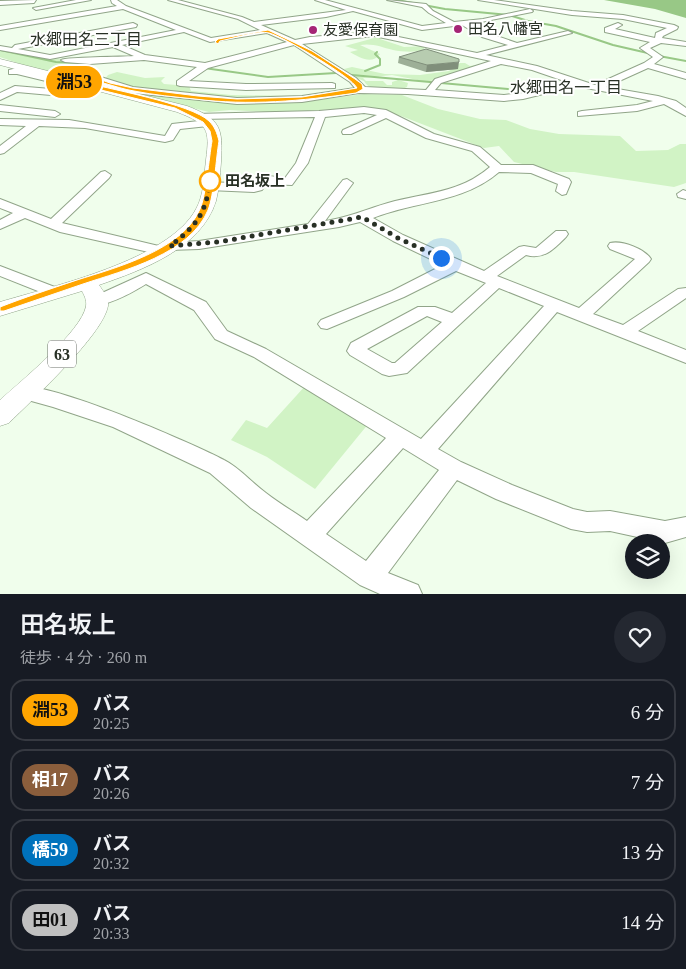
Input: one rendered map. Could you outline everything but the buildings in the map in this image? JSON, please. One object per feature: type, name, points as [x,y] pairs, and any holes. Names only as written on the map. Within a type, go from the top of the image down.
[{"type":"main road","points":[[0,62],[177,107],[204,120],[213,131],[216,141],[207,200],[201,216],[190,229],[166,248],[132,265],[91,291],[54,292],[0,309]]},
{"type":"main road","name":"63","points":[[0,416],[87,328],[95,313],[91,291]]},
{"type":"street","points":[[0,3],[34,4],[88,0]]},
{"type":"street","points":[[171,0],[254,24],[295,43],[360,88]]},
{"type":"street","points":[[318,0],[334,6],[422,28]]},
{"type":"street","points":[[390,0],[429,5],[431,12],[454,24]]},
{"type":"street","points":[[482,0],[538,9],[615,16],[686,27]]},
{"type":"street","points":[[0,21],[114,1],[124,7],[213,40],[268,31]]},
{"type":"street","points":[[514,5],[522,2]]},
{"type":"street","points":[[0,11],[34,4],[47,13]]},
{"type":"street","points":[[295,14],[334,6]]},
{"type":"street","points":[[0,28],[124,7]]},
{"type":"street","points":[[254,24],[286,19],[321,17],[372,7]]},
{"type":"street","points":[[538,9],[510,16],[463,23],[374,34],[310,39],[202,67],[180,82],[246,87],[360,88],[511,98],[576,83]]},
{"type":"street","points":[[0,34],[114,16],[101,11]]},
{"type":"street","points":[[463,23],[485,35],[518,45]]},
{"type":"street","points":[[26,53],[171,25]]},
{"type":"street","points":[[618,25],[608,30],[658,41],[686,44]]},
{"type":"street","points":[[1,46],[136,26]]},
{"type":"street","points":[[658,41],[659,35],[673,28],[672,26]]},
{"type":"street","points":[[1,46],[50,57],[185,30]]},
{"type":"street","points":[[323,31],[337,36]]},
{"type":"street","points":[[475,56],[568,33]]},
{"type":"street","points":[[374,34],[540,70],[576,83],[628,92],[669,102],[686,112]]},
{"type":"street","points":[[128,51],[200,36]]},
{"type":"street","points":[[232,38],[245,44]]},
{"type":"street","points":[[598,88],[647,65],[658,55],[644,48],[658,41]]},
{"type":"street","points":[[114,44],[143,57],[202,67]]},
{"type":"street","points":[[310,52],[324,49]]},
{"type":"street","points":[[223,50],[240,57]]},
{"type":"street","points":[[63,60],[90,61],[143,57]]},
{"type":"street","points":[[429,92],[436,82],[500,61]]},
{"type":"street","points":[[647,65],[686,76]]},
{"type":"street","points":[[0,69],[43,81]]},
{"type":"street","points":[[12,72],[17,71],[50,80],[70,81],[91,77],[108,84],[133,90],[229,100],[302,99],[360,88]]},
{"type":"street","points":[[0,97],[15,89],[51,92]]},
{"type":"street","points":[[582,114],[637,108],[669,102],[686,96]]},
{"type":"street","points":[[0,108],[55,114],[39,123],[0,152]]},
{"type":"street","points":[[0,122],[79,123],[133,136],[165,139],[169,138],[176,126],[204,120],[364,110],[387,114],[430,136],[476,149],[494,163],[496,168]]},
{"type":"street","points":[[209,186],[254,188],[258,187],[263,180],[288,182],[302,163],[308,143],[316,129],[320,117],[319,114]]},
{"type":"street","points":[[347,132],[387,114]]},
{"type":"street","points":[[0,203],[52,225],[166,248],[199,245],[313,227],[362,217],[390,206],[441,198],[462,192],[479,182],[496,168],[536,170],[564,182],[562,191]]},
{"type":"street","points":[[52,225],[105,175]]},
{"type":"street","points":[[313,227],[347,183]]},
{"type":"street","points":[[0,225],[25,212]]},
{"type":"street","points":[[362,217],[398,238],[454,265],[686,358]]},
{"type":"street","points":[[455,321],[435,312],[424,311],[357,347],[356,351],[389,370],[396,370],[455,321],[492,280],[524,250],[540,253],[561,234]]},
{"type":"street","points":[[582,315],[644,259],[642,256],[615,246]]},
{"type":"street","points":[[328,324],[398,294],[454,265]]},
{"type":"street","points":[[0,271],[54,292]]},
{"type":"street","points":[[91,291],[125,290],[146,278],[200,306],[221,335],[260,353],[453,468],[525,502],[571,519],[610,521],[665,532],[686,527]]},
{"type":"street","points":[[625,332],[684,292]]},
{"type":"street","points":[[424,450],[554,305]]},
{"type":"street","points":[[24,392],[58,401],[120,422],[218,467],[259,501],[310,534],[369,577],[409,594]]},
{"type":"street","points":[[310,534],[400,436]]},
{"type":"street","points":[[369,577],[453,468]]},
{"type":"shaded area","points":[[604,0],[686,0],[686,18],[655,9]]},
{"type":"shaded area","points":[[378,37],[404,47],[426,46],[422,51],[408,52],[373,45],[360,45],[380,54],[370,60],[350,52],[358,50],[345,46]]},
{"type":"shaded area","points":[[0,49],[85,63],[87,67],[81,72],[59,74],[0,57]]},
{"type":"shaded area","points":[[460,63],[470,66],[488,63],[428,82],[392,75],[363,78],[366,81],[383,81],[387,85],[392,85],[392,82],[398,80],[408,83],[407,87],[403,89],[387,90],[371,88],[364,81],[354,77],[344,69],[352,67],[385,74],[420,75],[449,71]]},
{"type":"shaded area","points":[[117,72],[145,78],[165,77],[161,81],[164,84],[189,86],[191,91],[231,95],[295,96],[304,102],[364,94],[402,95],[438,109],[480,119],[506,120],[530,129],[559,134],[620,136],[636,151],[668,150],[680,144],[686,144],[686,183],[674,187],[574,172],[556,172],[514,162],[499,146],[484,148],[401,116],[361,107],[284,113],[230,110],[209,112],[132,93],[211,101],[137,89],[104,80],[108,75]]},
{"type":"shaded area","points":[[306,385],[369,423],[315,489],[267,457],[231,440],[246,420],[267,428]]},
{"type":"waterway","points":[[397,0],[445,9],[509,15],[528,21],[556,26],[613,45],[652,54]]},
{"type":"waterway","points":[[0,50],[56,62],[90,63]]},
{"type":"waterway","points":[[365,71],[380,65],[380,59],[375,54],[377,52]]},
{"type":"waterway","points":[[659,56],[686,61]]},
{"type":"waterway","points":[[204,68],[268,77],[336,73]]},
{"type":"waterway","points":[[352,75],[508,89]]},
{"type":"bus line","name":"淵53","points":[[0,309],[126,268],[139,262],[170,246],[182,237],[196,223],[205,209],[216,141],[213,131],[206,120],[177,107],[70,81],[91,77],[108,84],[133,90],[198,98],[237,100],[302,99],[360,89],[360,85],[296,43],[268,31],[218,40],[218,42]]},
{"type":"place","name":"田名八幡宮","points":[[458,29]]},
{"type":"place","name":"友愛保育園","points":[[313,30]]},
{"type":"place","name":"田名坂上","points":[[210,181]]},
{"type":"district","name":"水郷田名三丁目","points":[[86,39]]},
{"type":"district","name":"水郷田名一丁目","points":[[566,87]]},
{"type":"route","points":[[210,181],[205,209],[201,216],[182,237],[170,246],[199,245],[339,223],[362,217],[398,238],[441,258]]}]
